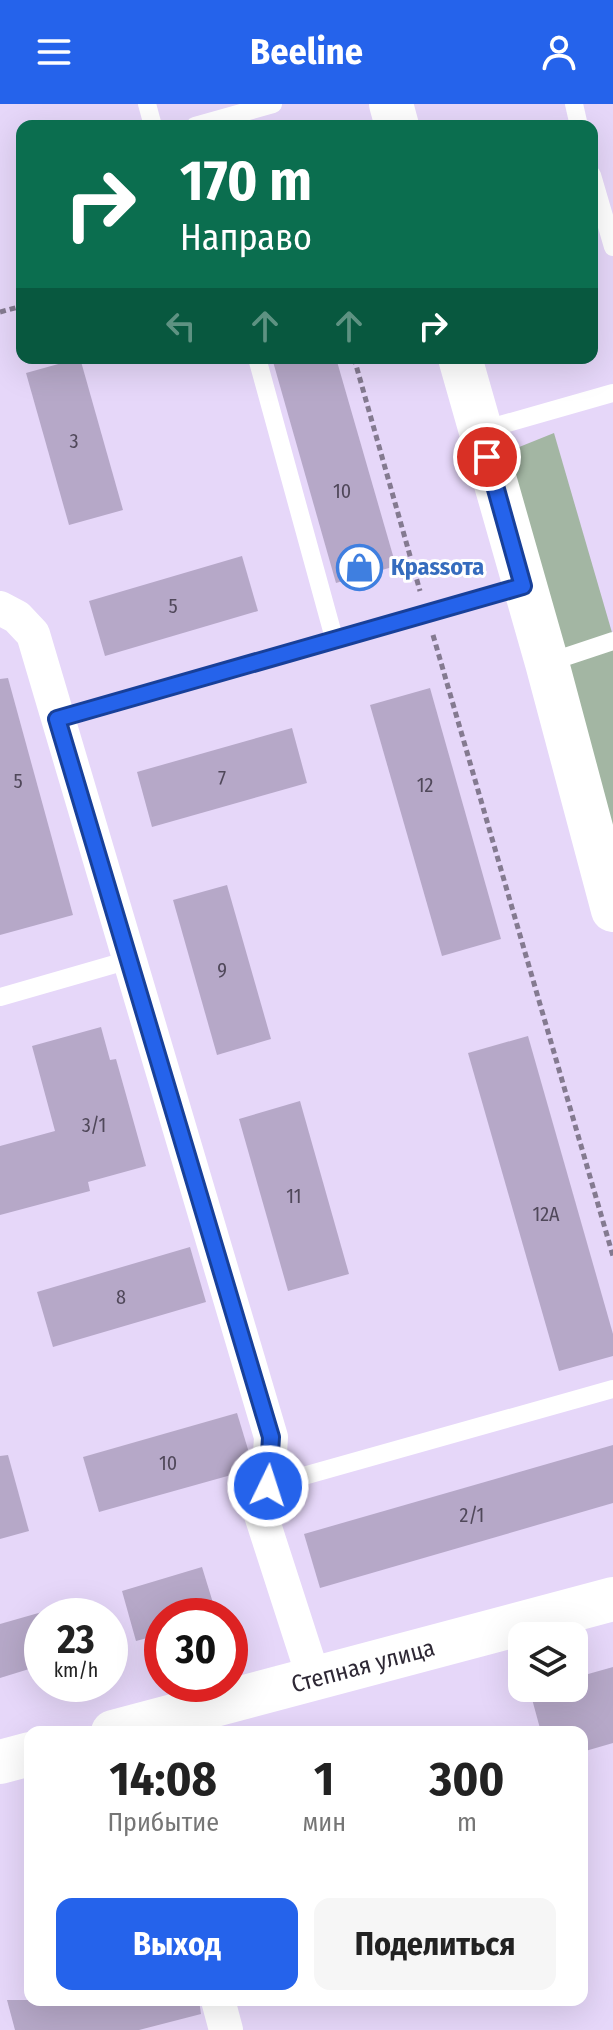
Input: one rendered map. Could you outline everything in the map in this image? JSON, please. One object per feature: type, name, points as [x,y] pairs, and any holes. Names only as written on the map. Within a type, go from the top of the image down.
[{"type":"street","points":[[462,364],[547,663],[613,910]]},
{"type":"street","points":[[0,608],[17,617],[33,634],[271,1437],[268,1486],[260,1512],[314,1679]]},
{"type":"street","name":"Степная улица","points":[[144,1726],[613,1599]]},
{"type":"street","points":[[0,1762],[24,1756]]},
{"type":"street","points":[[220,2006],[226,2030]]},
{"type":"lane","points":[[216,120],[273,104]]},
{"type":"lane","points":[[598,196],[613,247]]},
{"type":"lane","points":[[259,364],[334,638]]},
{"type":"lane","points":[[479,431],[613,393]]},
{"type":"lane","points":[[57,719],[523,586]]},
{"type":"lane","points":[[547,663],[613,641]]},
{"type":"lane","points":[[0,997],[129,960]]},
{"type":"lane","points":[[268,1486],[613,1389]]},
{"type":"path","points":[[356,364],[613,1256]]},
{"type":"green space","points":[[554,433],[613,636],[613,831],[504,453]]},
{"type":"building","points":[[58,364],[82,364],[123,510],[69,525],[26,373]]},
{"type":"building","points":[[274,364],[338,364],[396,566],[336,583]]},
{"type":"building","points":[[242,556],[258,611],[105,656],[89,601]]},
{"type":"building","points":[[8,678],[73,915],[0,935],[0,679]]},
{"type":"building","points":[[430,688],[501,939],[442,956],[370,705]]},
{"type":"building","points":[[292,728],[307,783],[152,827],[137,772]]},
{"type":"building","points":[[227,885],[271,1039],[217,1055],[173,900]]},
{"type":"building","points":[[101,1027],[110,1060],[116,1059],[146,1166],[88,1182],[90,1191],[0,1215],[0,1146],[55,1131],[32,1046]]},
{"type":"building","points":[[528,1036],[613,1334],[613,1356],[559,1371],[468,1053]]},
{"type":"building","points":[[300,1101],[349,1274],[288,1291],[239,1119]]},
{"type":"building","points":[[190,1247],[206,1302],[53,1347],[37,1292]]},
{"type":"building","points":[[237,1413],[250,1456],[249,1470],[99,1512],[83,1457]]},
{"type":"building","points":[[613,1445],[613,1503],[320,1588],[304,1534]]},
{"type":"building","points":[[8,1455],[29,1531],[0,1539],[0,1456]]},
{"type":"building","points":[[202,1567],[211,1598],[144,1598],[144,1639],[136,1641],[128,1612],[128,1598],[124,1598],[122,1591]]},
{"type":"building","points":[[24,1617],[24,1671],[0,1678],[0,1624]]},
{"type":"building","points":[[613,1667],[613,1743],[588,1750],[588,1726],[539,1726],[533,1702],[588,1702],[588,1674]]},
{"type":"building","points":[[7,2000],[24,2000],[24,2006],[200,2006],[201,2014],[139,2030],[15,2030]]},
{"type":"place","name":"Краssота","points":[[360,567]]},
{"type":"route","points":[[268,1486],[271,1437],[57,719],[523,586],[487,457]]}]
